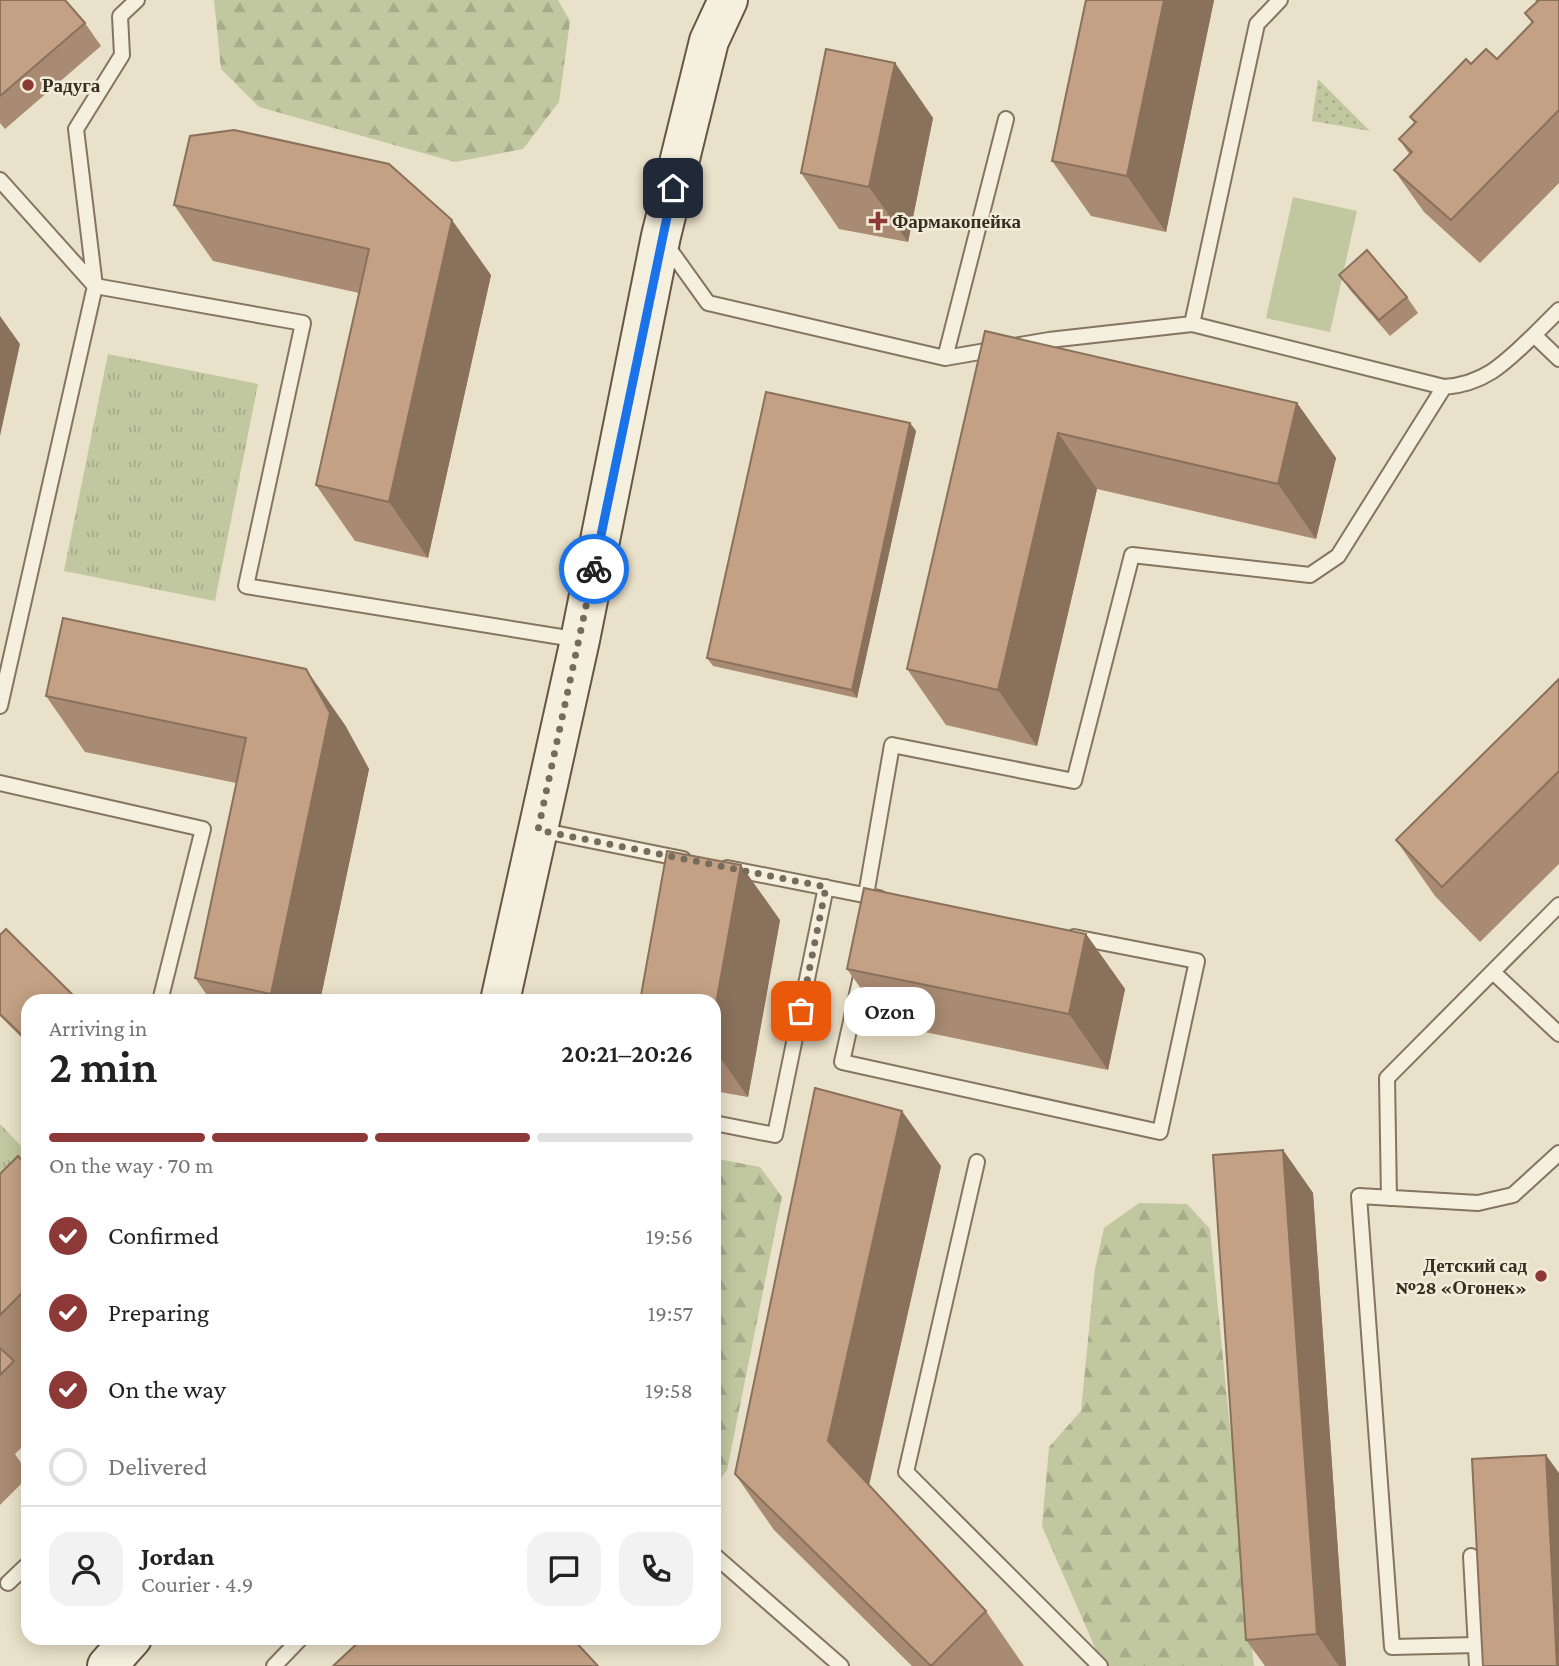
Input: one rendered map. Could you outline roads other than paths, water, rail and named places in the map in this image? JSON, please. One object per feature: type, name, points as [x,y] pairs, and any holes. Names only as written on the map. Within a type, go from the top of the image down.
[{"type":"street","points":[[502,994],[580,640],[661,236],[709,41],[728,0]]},
{"type":"street","points":[[107,1666],[126,1645]]},
{"type":"lane","points":[[0,706],[95,286],[76,129],[122,55],[120,16],[137,0]]},
{"type":"lane","points":[[1192,324],[1257,24],[1280,0]]},
{"type":"lane","points":[[945,358],[1006,119]]},
{"type":"lane","points":[[0,180],[95,286],[303,323],[246,586],[580,640]]},
{"type":"lane","points":[[661,236],[708,303],[945,358],[1049,340],[1192,324],[1444,387],[1468,385],[1502,366],[1559,310]]},
{"type":"lane","points":[[1534,335],[1559,359]]},
{"type":"lane","points":[[719,866],[826,887],[877,901],[892,745],[1074,781],[1132,555],[1310,575],[1338,555],[1444,387]]},
{"type":"lane","points":[[0,783],[203,829],[162,994]]},
{"type":"lane","points":[[538,830],[692,860]]},
{"type":"lane","points":[[721,1124],[775,1135],[826,887]]},
{"type":"lane","points":[[1390,1198],[1387,1078],[1559,905]]},
{"type":"lane","points":[[867,948],[842,1062],[1160,1132],[1197,961],[1064,934]]},
{"type":"lane","points":[[1493,972],[1559,1034]]},
{"type":"lane","points":[[1476,1644],[1392,1647],[1359,1196],[1478,1203],[1513,1195],[1559,1153]]},
{"type":"lane","points":[[977,1162],[906,1472],[1100,1666]]},
{"type":"lane","points":[[1471,1556],[1477,1666]]},
{"type":"lane","points":[[721,1561],[841,1666]]},
{"type":"lane","points":[[8,1583],[21,1571]]},
{"type":"lane","points":[[274,1666],[294,1645]]},
{"type":"place","name":"Радуга","points":[[28,85]]},
{"type":"place","name":"Фармакопейка","points":[[878,221]]},
{"type":"place","name":"Ozon","points":[[801,1011]]},
{"type":"place","name":"Детский сад №28 «Огонек»","points":[[1541,1276]]}]
